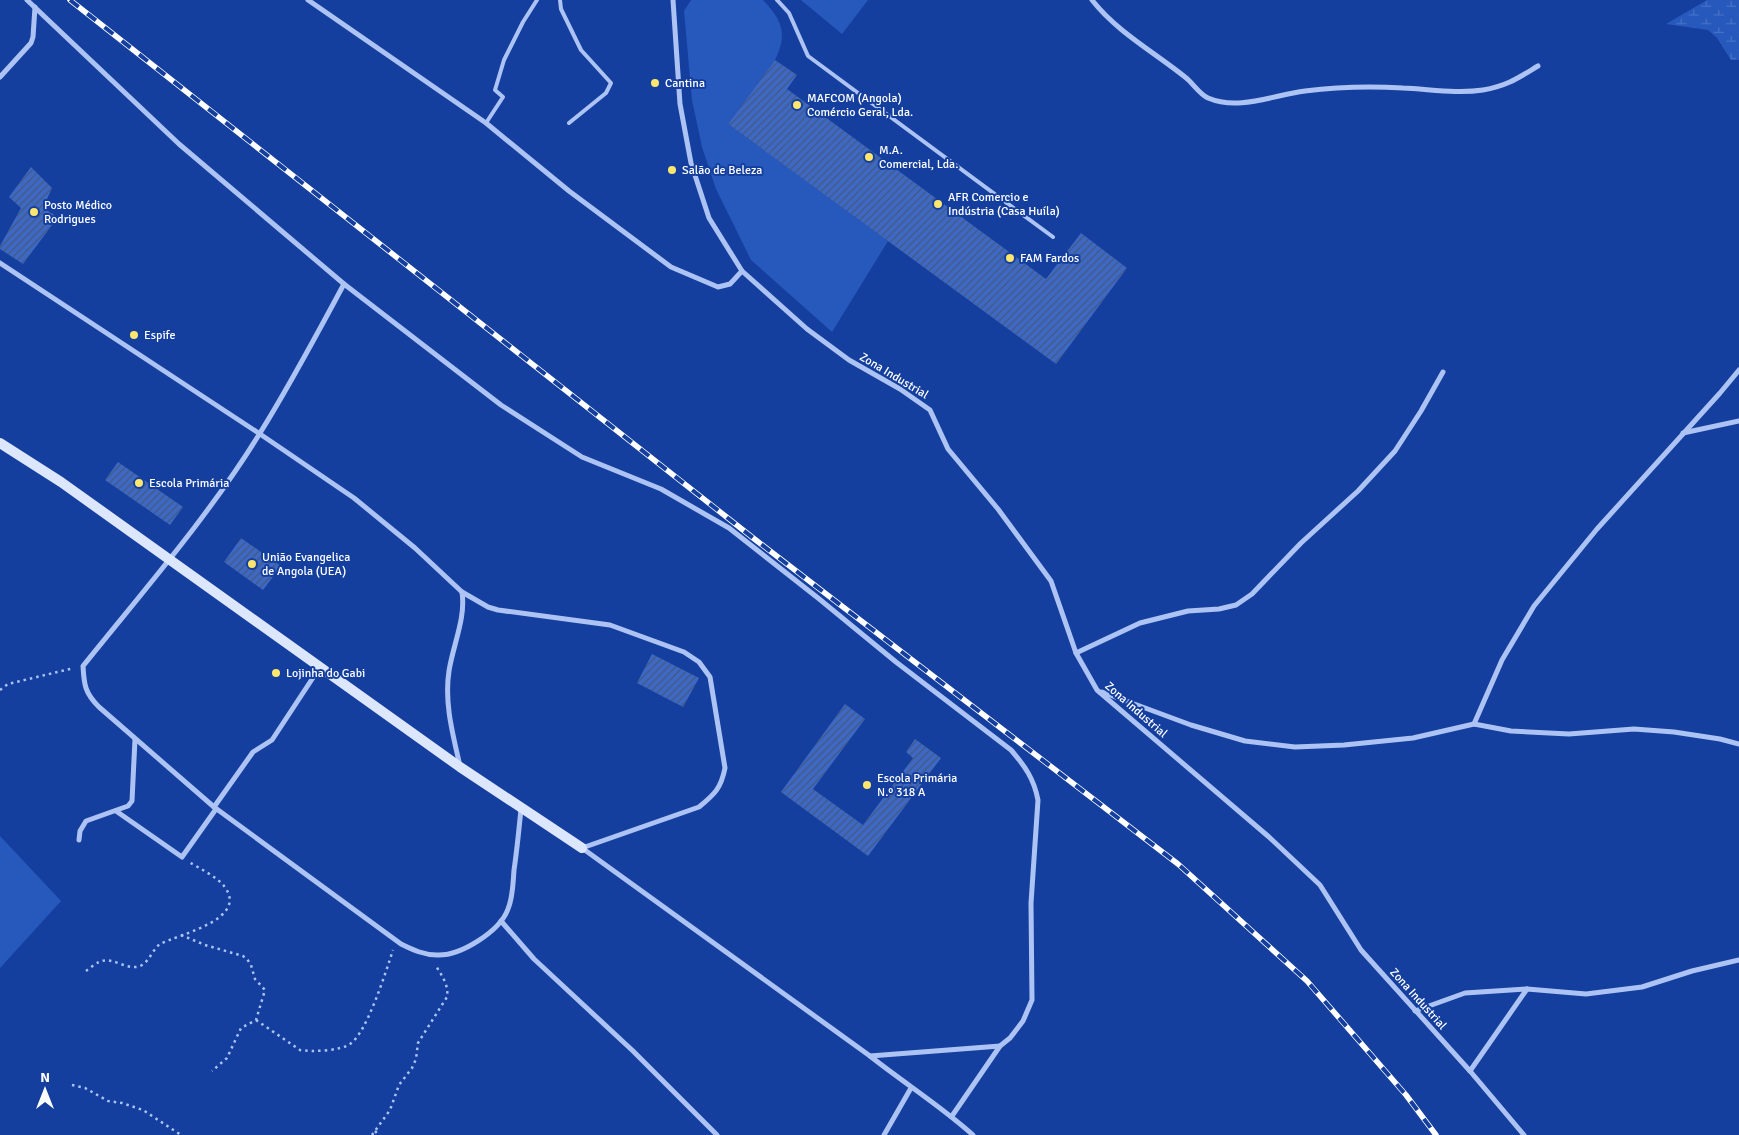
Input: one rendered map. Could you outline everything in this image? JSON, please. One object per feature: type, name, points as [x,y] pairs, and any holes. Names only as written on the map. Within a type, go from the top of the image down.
[{"type":"street","points":[[27,0],[179,144],[344,284],[501,405],[582,457],[661,489],[729,528],[896,662],[1011,750],[1027,767],[1036,785],[1038,800],[1031,903],[1032,1000],[1023,1021],[1010,1038],[1000,1046],[952,1116]]},
{"type":"street","points":[[308,0],[486,123],[569,191],[671,267],[718,287],[730,284],[742,271]]},
{"type":"street","name":"Zona Industrial","points":[[673,0],[680,104],[691,163],[709,218],[742,271],[807,329],[849,360],[900,389],[930,410],[948,449],[998,509],[1051,581],[1076,653],[1097,690],[1269,837],[1320,885],[1361,950],[1470,1071],[1524,1135]]},
{"type":"street","points":[[1092,0],[1121,30],[1175,68],[1206,97],[1230,103],[1253,101],[1304,91],[1382,87],[1482,90],[1509,84],[1538,66]]},
{"type":"street","points":[[0,76],[31,43],[35,7]]},
{"type":"street","points":[[0,263],[354,498],[415,548],[462,592],[488,607],[498,610],[610,625],[684,652],[699,662],[710,677],[725,768],[722,782],[714,794],[699,807],[582,848]]},
{"type":"street","points":[[344,284],[260,434],[216,497],[169,559],[83,666],[84,685],[90,698],[215,808],[396,940],[420,953],[439,955],[457,952],[482,938],[501,921],[508,909],[512,894],[522,806]]},
{"type":"street","points":[[1474,724],[1502,660],[1534,606],[1596,529],[1739,370]]},
{"type":"street","points":[[1076,653],[1140,623],[1188,611],[1219,609],[1236,605],[1252,594],[1301,543],[1358,491],[1395,451],[1443,372]]},
{"type":"street","points":[[1683,433],[1739,421]]},
{"type":"street","points":[[0,443],[61,482],[460,767],[522,806],[582,848],[952,1116],[973,1135]]},
{"type":"street","points":[[460,767],[449,716],[448,685],[454,644],[463,614],[462,592]]},
{"type":"street","points":[[116,811],[182,856],[253,752],[272,740],[320,667]]},
{"type":"street","points":[[1097,690],[1191,725],[1245,741],[1295,747],[1344,745],[1413,738],[1474,724],[1511,731],[1569,734],[1634,729],[1674,732],[1739,744]]},
{"type":"street","points":[[79,840],[80,831],[86,822],[128,806],[132,801],[135,739]]},
{"type":"street","points":[[501,921],[534,959],[634,1051],[717,1135]]},
{"type":"street","points":[[1415,1011],[1466,993],[1526,989],[1586,994],[1642,987],[1692,971],[1739,960]]},
{"type":"street","points":[[1470,1071],[1526,989]]},
{"type":"street","points":[[870,1056],[1000,1046]]},
{"type":"street","points":[[884,1135],[911,1088]]},
{"type":"lane","points":[[486,123],[503,97],[495,90],[504,60],[522,22],[537,0]]},
{"type":"lane","points":[[560,0],[561,9],[581,50],[611,83],[606,93],[569,123]]},
{"type":"lane","points":[[777,0],[789,13],[808,56],[1053,237]]},
{"type":"path","points":[[0,690],[8,684],[83,666]]},
{"type":"path","points":[[86,971],[98,962],[106,960],[139,967],[145,963],[160,944],[218,920],[226,912],[230,904],[229,894],[223,885],[182,856]]},
{"type":"path","points":[[181,935],[205,945],[243,956],[251,965],[255,979],[265,990],[256,1020],[241,1028],[227,1058],[212,1071]]},
{"type":"path","points":[[256,1020],[300,1050],[343,1048],[356,1038],[378,995],[396,940]]},
{"type":"path","points":[[372,1135],[390,1110],[399,1085],[412,1068],[416,1059],[418,1043],[447,997],[446,982],[428,954]]},
{"type":"path","points":[[72,1085],[85,1088],[108,1101],[122,1103],[143,1110],[181,1135]]},
{"type":"path","points":[[375,1131],[379,1135]]},
{"type":"green space","points":[[691,0],[763,0],[770,7],[781,28],[782,35],[779,51],[775,60],[728,124],[888,241],[832,332],[751,260],[716,189],[702,147],[692,100],[684,11]]},
{"type":"green space","points":[[801,0],[868,0],[842,34]]},
{"type":"green space","points":[[1707,0],[1739,0],[1739,60],[1731,60],[1717,38],[1708,30],[1666,24]]},
{"type":"green space","points":[[0,836],[61,901],[0,968]]},
{"type":"building","points":[[775,60],[797,75],[787,89],[1046,279],[1081,233],[1127,268],[1056,364],[728,124]]},
{"type":"building","name":"Posto Médico Rodrigues","points":[[31,167],[52,188],[43,208],[58,217],[23,264],[0,249],[0,246],[21,208],[9,197]]},
{"type":"building","points":[[118,462],[183,507],[170,525],[105,480]]},
{"type":"building","name":"União Evangelica de Angola (UEA)","points":[[241,538],[281,566],[263,590],[224,562]]},
{"type":"building","points":[[652,654],[699,678],[683,707],[637,683]]},
{"type":"building","points":[[845,704],[865,719],[813,789],[863,825],[913,758],[906,752],[915,739],[941,758],[868,856],[781,792]]},
{"type":"railway","points":[[70,0],[757,541],[1178,864],[1307,981],[1406,1095],[1436,1135]]},
{"type":"place","name":"Cantina","points":[[655,83]]},
{"type":"place","name":"MAFCOM (Angola) Comércio Geral, Lda.","points":[[797,105]]},
{"type":"place","name":"M.A. Comercial, Lda.","points":[[869,157]]},
{"type":"place","name":"Salão de Beleza","points":[[672,170]]},
{"type":"place","name":"AFR Comercio e Indústria (Casa Huíla)","points":[[938,204]]},
{"type":"place","name":"Posto Médico Rodrigues","points":[[34,212]]},
{"type":"place","name":"FAM Fardos","points":[[1010,258]]},
{"type":"place","name":"Espife","points":[[134,335]]},
{"type":"place","name":"Escola Primária","points":[[139,483]]},
{"type":"place","name":"União Evangelica de Angola (UEA)","points":[[252,564]]},
{"type":"place","name":"Lojinha do Gabi","points":[[276,673]]},
{"type":"place","name":"Escola Primária N.º 318 A","points":[[867,785]]}]
